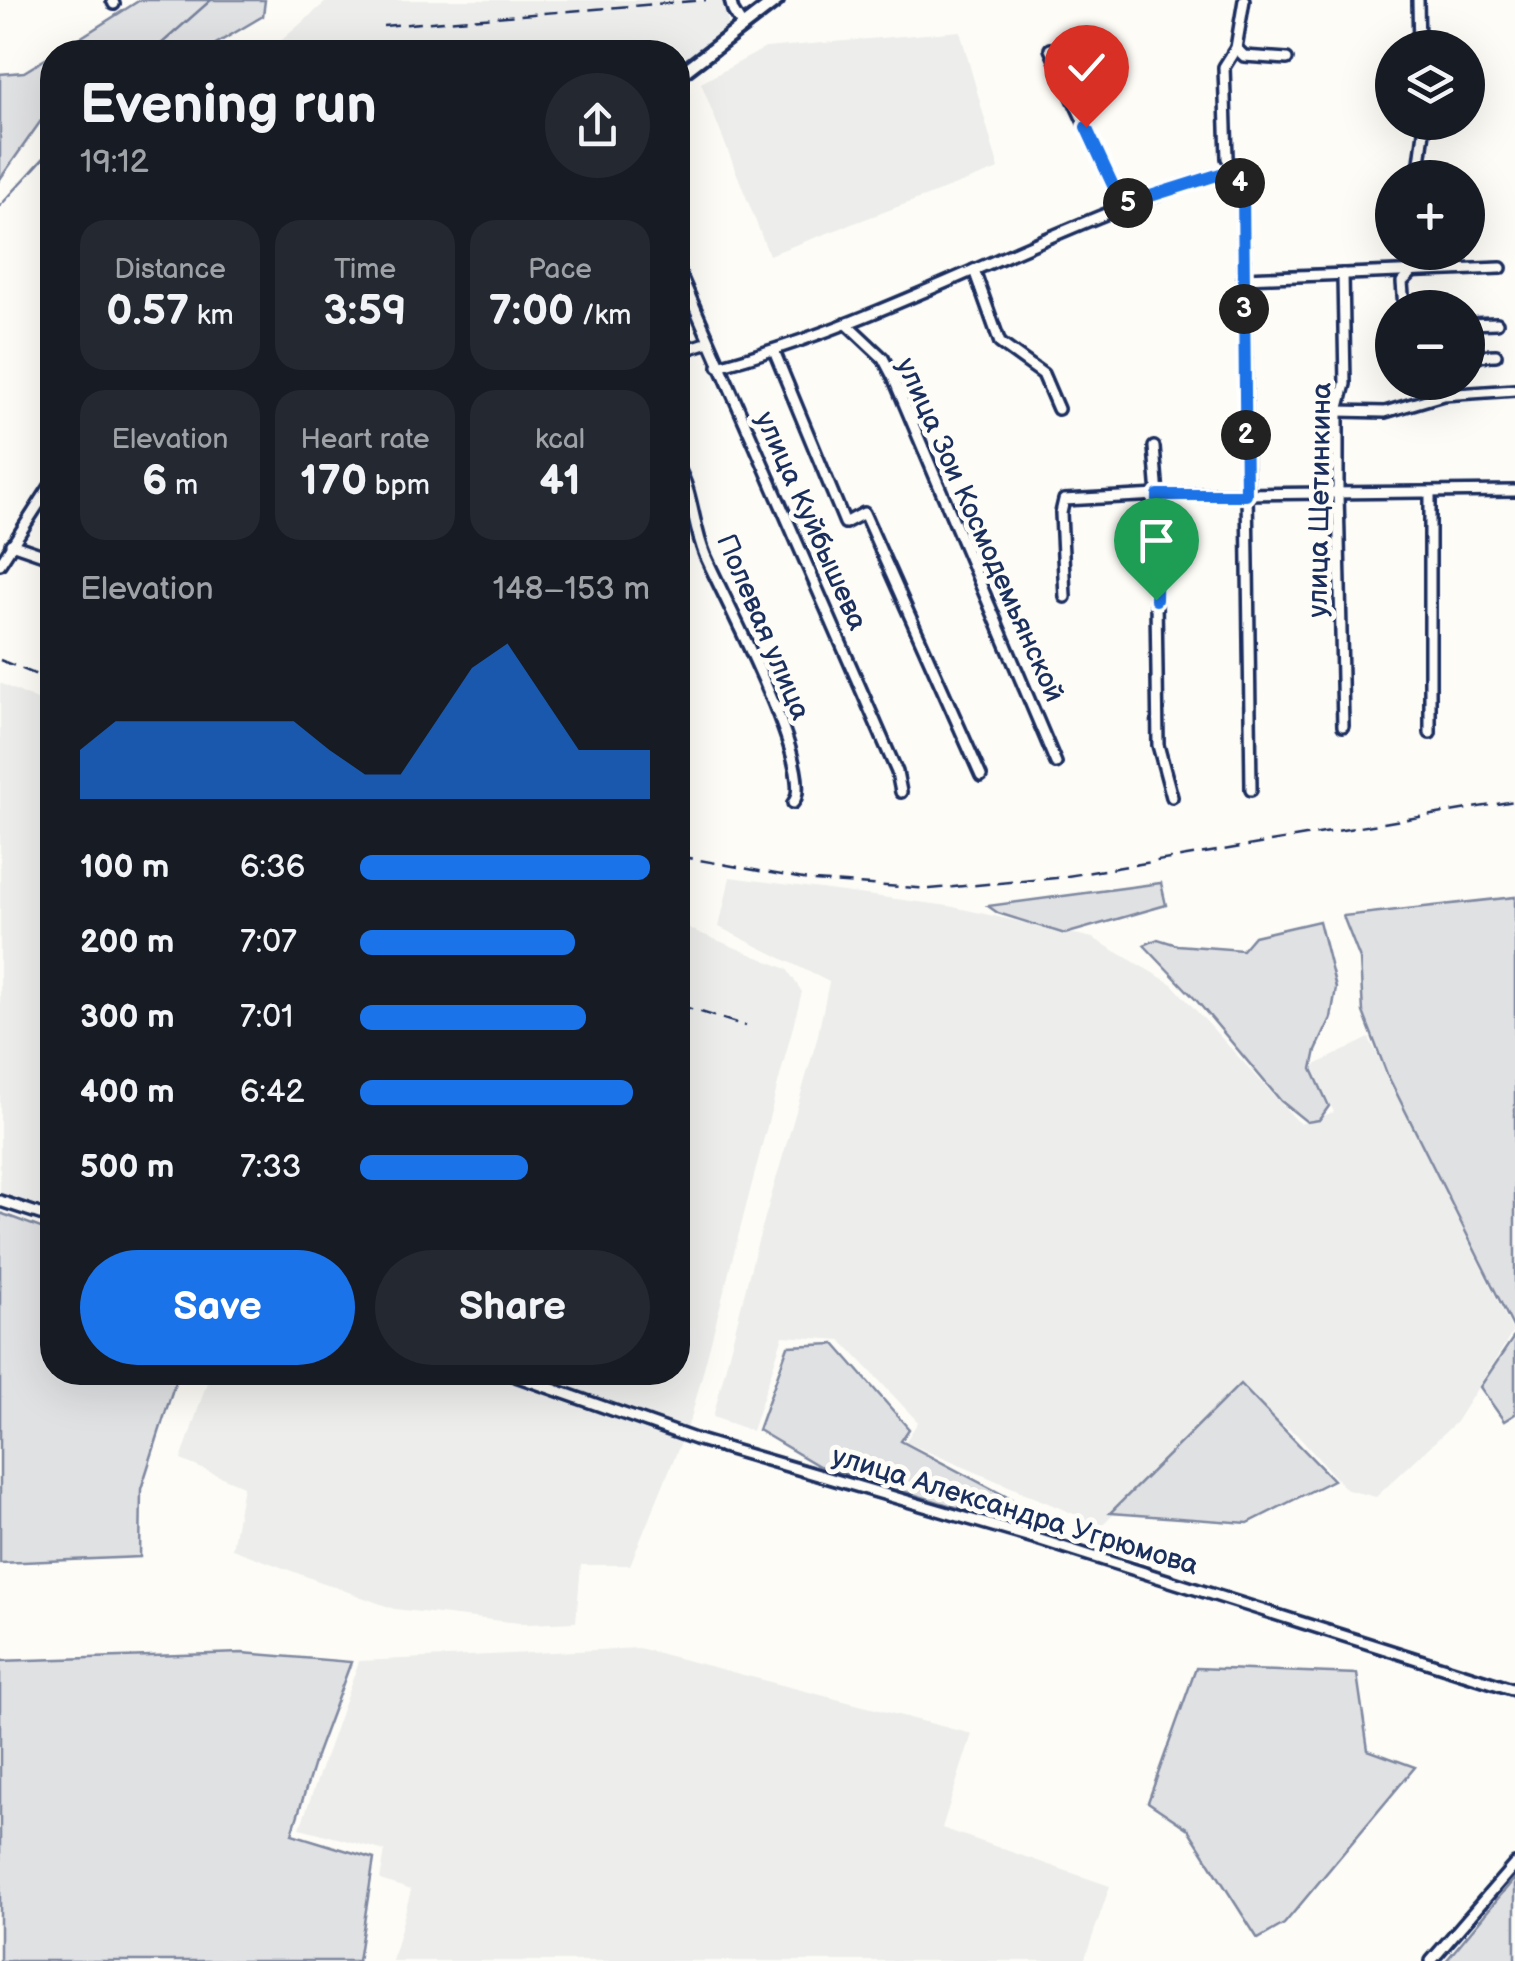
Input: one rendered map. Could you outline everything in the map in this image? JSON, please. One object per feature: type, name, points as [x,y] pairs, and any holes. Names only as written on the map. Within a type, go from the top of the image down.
[{"type":"street","points":[[730,0],[743,27]]},
{"type":"street","points":[[690,67],[777,0]]},
{"type":"street","points":[[1244,0],[1236,48],[1224,67],[1227,158],[1243,188],[1251,786]]},
{"type":"street","points":[[1418,0],[1419,30]]},
{"type":"street","points":[[1050,48],[1122,205]]},
{"type":"street","points":[[1236,48],[1244,56],[1287,59]]},
{"type":"street","points":[[718,366],[848,325],[1122,205],[1233,170]]},
{"type":"street","points":[[1485,268],[1502,268]]},
{"type":"street","points":[[974,270],[1000,344],[1043,374],[1058,409]]},
{"type":"street","points":[[1243,278],[1414,270]]},
{"type":"street","points":[[1403,290],[1402,282],[1414,270]]},
{"type":"street","name":"улица Щетинкина","points":[[1343,274],[1345,384],[1338,411],[1343,726]]},
{"type":"street","name":"улица Куйбышева","points":[[690,297],[897,772],[901,792]]},
{"type":"street","points":[[1485,323],[1497,323]]},
{"type":"street","name":"улица Зои Космодемьянской","points":[[848,325],[883,358],[893,376],[1056,762]]},
{"type":"street","points":[[690,348],[709,342]]},
{"type":"street","points":[[774,351],[846,522],[864,513],[981,776]]},
{"type":"street","points":[[1485,355],[1496,355]]},
{"type":"street","points":[[1338,411],[1385,412],[1443,395],[1515,390]]},
{"type":"street","points":[[1154,447],[1158,495],[1158,744],[1172,797]]},
{"type":"street","points":[[1066,597],[1061,513],[1064,500],[1158,495],[1515,492]]},
{"type":"street","points":[[1430,493],[1430,733]]},
{"type":"street","points":[[0,564],[40,501]]},
{"type":"street","name":"Полевая улица","points":[[690,507],[704,553],[748,640],[796,766],[799,794],[794,803]]},
{"type":"street","points":[[11,544],[40,554]]},
{"type":"street","points":[[0,1201],[40,1214]]},
{"type":"street","name":"улица Александра Угрюмова","points":[[541,1385],[695,1439],[1034,1538],[1515,1690]]},
{"type":"street","points":[[1431,1961],[1515,1864]]},
{"type":"shaded area","points":[[140,0],[265,0],[263,16],[222,40],[77,40]]},
{"type":"shaded area","points":[[328,0],[722,0],[730,30],[690,59],[690,40],[282,40]]},
{"type":"shaded area","points":[[960,31],[999,169],[769,255],[701,83],[765,48]]},
{"type":"shaded area","points":[[40,62],[40,122],[0,179],[0,74],[24,72]]},
{"type":"shaded area","points":[[0,683],[40,701],[40,1210],[0,1196]]},
{"type":"shaded area","points":[[730,877],[949,906],[1093,938],[1172,984],[1300,1124],[1334,1112],[1311,1067],[1369,1038],[1513,1332],[1456,1422],[1376,1497],[1347,1490],[1296,1434],[1234,1393],[1102,1526],[905,1442],[918,1422],[841,1340],[783,1336],[752,1431],[713,1417],[754,1255],[817,1039],[829,982],[719,927]]},
{"type":"shaded area","points":[[1161,883],[1166,905],[1065,934],[998,913],[988,906]]},
{"type":"shaded area","points":[[1515,897],[1515,1331],[1387,1074],[1363,1012],[1360,959],[1343,916]]},
{"type":"shaded area","points":[[1319,921],[1336,988],[1331,1018],[1312,1069],[1329,1106],[1319,1120],[1307,1122],[1281,1101],[1144,945],[1158,939],[1177,945],[1242,950],[1254,936]]},
{"type":"shaded area","points":[[690,929],[787,969],[802,992],[691,1418],[630,1565],[581,1565],[576,1622],[528,1624],[394,1609],[232,1549],[243,1486],[181,1460],[206,1385],[690,1385]]},
{"type":"shaded area","points":[[0,1213],[40,1228],[40,1385],[174,1385],[141,1489],[140,1557],[0,1563]]},
{"type":"shaded area","points":[[1515,1335],[1515,1414],[1504,1421],[1480,1387]]},
{"type":"shaded area","points":[[835,1344],[909,1429],[901,1441],[1028,1508],[1012,1524],[819,1466],[758,1430],[788,1346]]},
{"type":"shaded area","points":[[1240,1384],[1333,1480],[1248,1523],[1110,1513]]},
{"type":"shaded area","points":[[639,1648],[972,1734],[942,1828],[1110,1886],[1084,1961],[392,1961],[411,1890],[380,1880],[385,1851],[300,1828],[359,1661]]},
{"type":"shaded area","points":[[242,1653],[351,1662],[292,1834],[374,1859],[358,1961],[0,1961],[0,1661]]},
{"type":"shaded area","points":[[1196,1668],[1357,1674],[1368,1750],[1415,1767],[1284,1924],[1258,1939],[1188,1829],[1148,1802]]},
{"type":"shaded area","points":[[1515,1878],[1515,1961],[1446,1961]]},
{"type":"waterway","points":[[166,40],[211,0]]},
{"type":"waterway","points":[[0,206],[40,162]]},
{"type":"railway","points":[[383,26],[706,0]]},
{"type":"railway","points":[[0,660],[40,676]]},
{"type":"railway","points":[[690,858],[814,881],[930,889],[1056,878],[1515,801]]},
{"type":"railway","points":[[690,1009],[746,1026]]},
{"type":"route","points":[[1086,127],[1122,205],[1233,170],[1243,188],[1246,495],[1158,495],[1156,600]]}]
